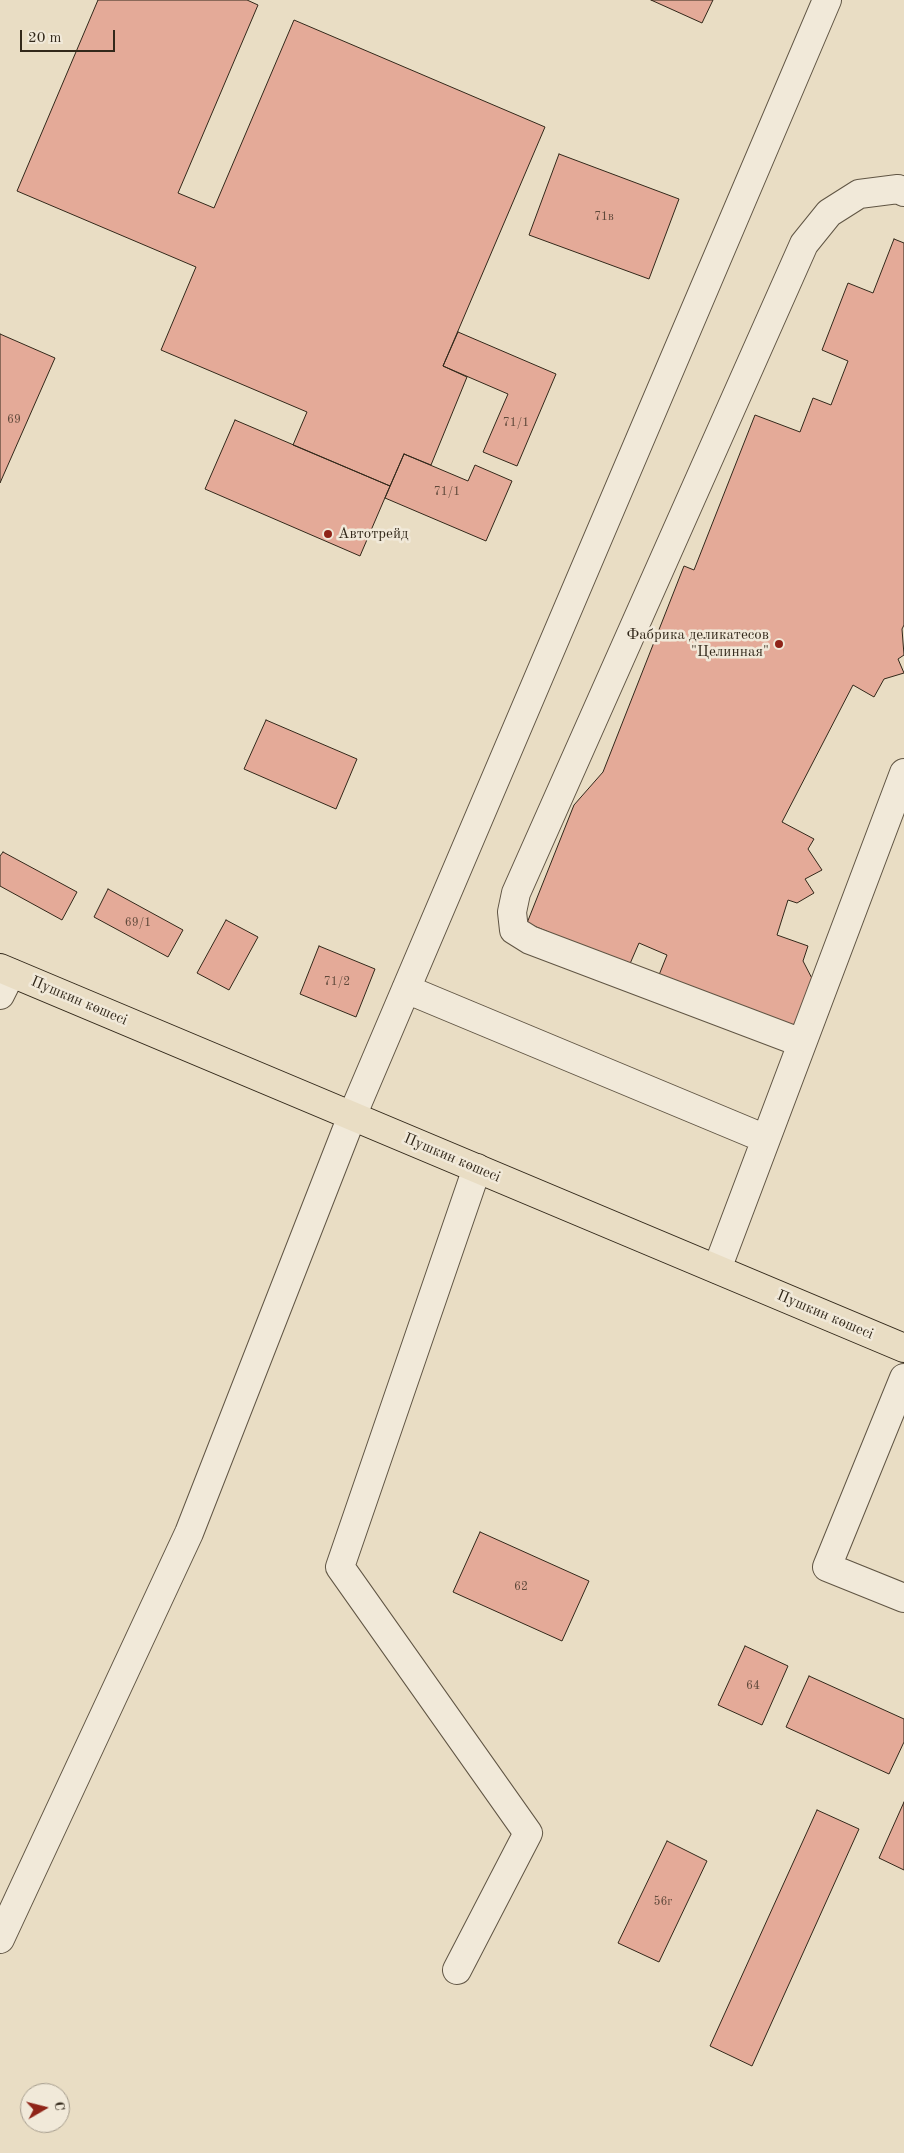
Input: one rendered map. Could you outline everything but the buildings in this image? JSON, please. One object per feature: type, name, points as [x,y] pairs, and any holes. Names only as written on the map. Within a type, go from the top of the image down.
[{"type":"main road","name":"Пушкин көшесі","points":[[4,979],[352,1116],[904,1348]]},
{"type":"street","points":[[0,1939],[189,1533],[352,1116],[827,0]]},
{"type":"street","points":[[802,1043],[530,940],[514,930],[512,912],[516,894],[804,244],[829,213],[859,194],[898,189],[904,192]]},
{"type":"street","points":[[716,1269],[904,773]]},
{"type":"street","points":[[406,989],[766,1139]]},
{"type":"street","points":[[457,1970],[528,1833],[340,1567],[477,1168]]},
{"type":"street","points":[[904,1378],[828,1567],[904,1598]]},
{"type":"place","name":"Автотрейд","points":[[328,534]]},
{"type":"place","name":"Фабрика деликатесов \"Целинная\"","points":[[779,644]]}]
